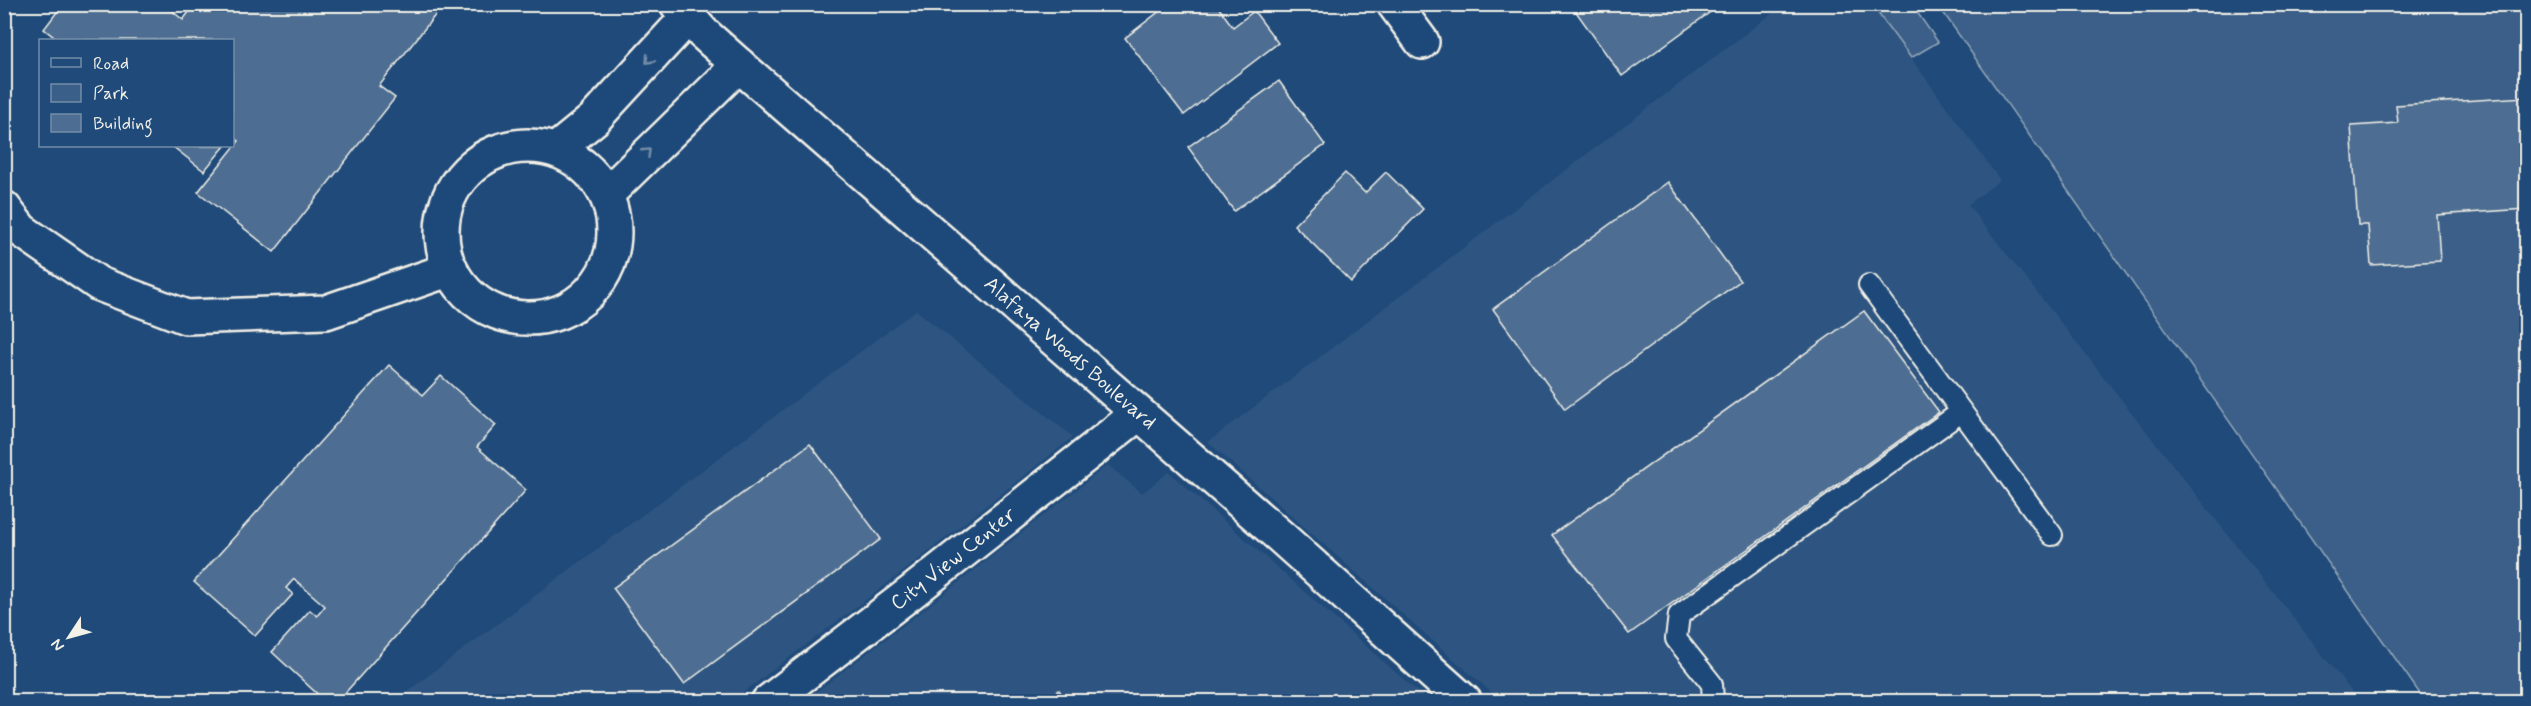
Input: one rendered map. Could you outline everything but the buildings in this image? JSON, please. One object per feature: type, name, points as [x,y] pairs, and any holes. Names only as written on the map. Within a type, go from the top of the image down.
[{"type":"street","points":[[1394,4],[1422,42]]},
{"type":"street","points":[[556,150],[594,119],[682,11]]},
{"type":"street","name":"Alafaya Woods Boulevard","points":[[682,11],[739,65],[1281,537],[1465,702]]},
{"type":"street","points":[[606,194],[739,65]]},
{"type":"street","points":[[523,145],[556,150],[586,167],[606,194],[615,227],[611,261],[593,290],[566,310],[534,319],[500,314],[471,296],[451,270],[441,237],[447,203],[463,174],[491,154],[523,145]]},
{"type":"street","points":[[4,208],[21,230],[99,284],[186,317],[326,312],[451,270]]},
{"type":"street","name":"City View Center","points":[[768,702],[1138,414]]},
{"type":"lane","points":[[1869,285],[2052,535]]},
{"type":"lane","points":[[1713,702],[1712,684],[1676,639],[1679,615],[1961,412]]},
{"type":"shaded area","points":[[1783,5],[1872,5],[2000,180],[1968,205],[2359,701],[1501,701],[1208,442]]},
{"type":"shaded area","points":[[916,310],[1073,437],[900,574],[732,701],[393,702]]},
{"type":"shaded area","points":[[1108,465],[1142,493],[1169,472],[1428,701],[803,702]]},
{"type":"green space","points":[[1872,5],[1912,5],[1938,42],[1911,58]]},
{"type":"green space","points":[[1938,5],[2526,5],[2526,701],[2425,701]]}]
